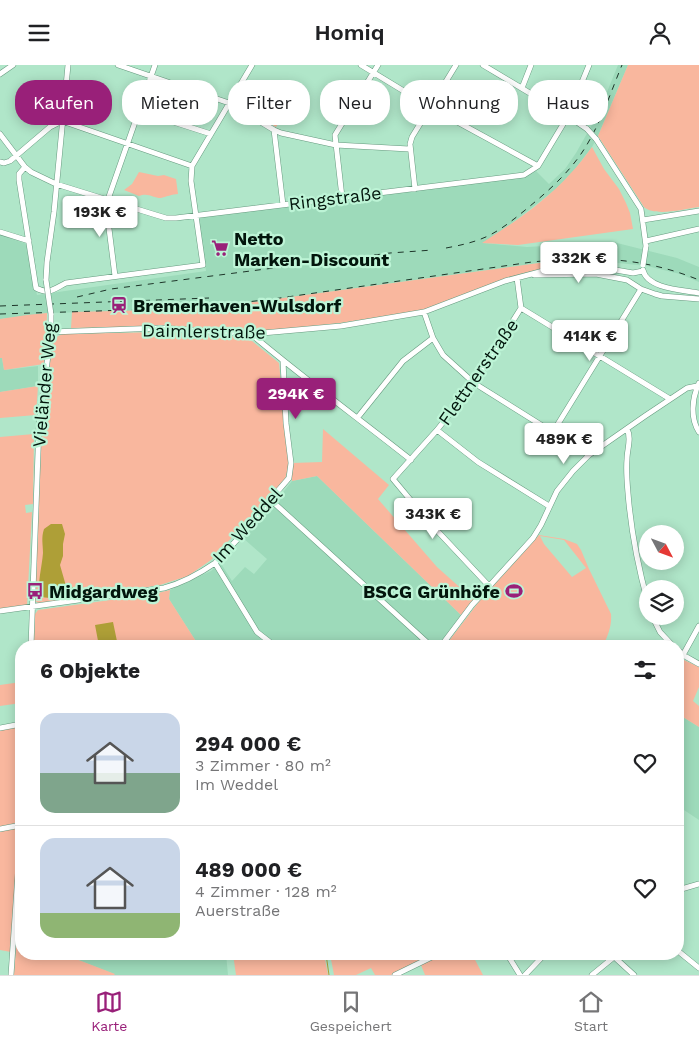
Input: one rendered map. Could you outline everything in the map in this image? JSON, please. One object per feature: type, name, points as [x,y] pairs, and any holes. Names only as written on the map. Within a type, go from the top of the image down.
[{"type":"street","points":[[0,74],[13,65]]},
{"type":"street","name":"Vieländer Weg","points":[[66,80],[68,65]]},
{"type":"street","points":[[118,65],[228,103]]},
{"type":"street","points":[[150,80],[155,65]]},
{"type":"street","points":[[243,80],[252,65]]},
{"type":"street","points":[[362,65],[400,89]]},
{"type":"street","points":[[342,197],[335,135],[378,65]]},
{"type":"street","points":[[447,80],[456,65]]},
{"type":"street","points":[[483,65],[528,92]]},
{"type":"street","points":[[522,88],[530,65]]},
{"type":"street","points":[[583,80],[589,65]]},
{"type":"street","points":[[0,133],[25,167],[19,174],[19,180],[36,288],[42,291],[50,291],[66,283],[203,265],[191,181],[192,166],[228,105]]},
{"type":"street","points":[[0,162],[10,161],[54,125]]},
{"type":"street","name":"Vieländer Weg","points":[[31,640],[39,425],[51,331],[51,314],[46,280],[47,262],[53,222],[62,125]]},
{"type":"street","points":[[73,125],[192,166]]},
{"type":"street","points":[[115,276],[106,205],[134,125]]},
{"type":"street","points":[[182,125],[210,134]]},
{"type":"street","points":[[266,125],[274,130],[316,142],[336,145],[410,149]]},
{"type":"street","points":[[415,189],[410,144],[419,125]]},
{"type":"street","points":[[462,125],[538,167],[563,125]]},
{"type":"street","points":[[581,125],[596,139],[641,209],[646,244],[643,268],[647,279],[657,285],[699,293]]},
{"type":"street","points":[[274,130],[283,205]]},
{"type":"street","name":"Ringstraße","points":[[25,167],[56,184],[166,218],[176,218],[516,177],[538,167]]},
{"type":"street","points":[[643,220],[699,211]]},
{"type":"street","points":[[646,244],[699,229]]},
{"type":"street","points":[[0,232],[28,241]]},
{"type":"street","name":"Daimlerstraße","points":[[51,331],[161,328],[251,335],[342,326],[424,312],[490,287],[547,270],[580,267],[633,273],[643,268]]},
{"type":"street","name":"Daimlerstraße","points":[[529,275],[596,274],[620,278],[662,296],[699,299]]},
{"type":"street","name":"Flettnerstraße","points":[[490,587],[428,521],[392,479],[437,430],[474,383],[522,308],[517,278]]},
{"type":"street","points":[[553,432],[642,289]]},
{"type":"street","points":[[522,308],[670,399]]},
{"type":"street","points":[[424,312],[433,338],[443,355],[474,383],[588,455]]},
{"type":"street","points":[[251,335],[411,460]]},
{"type":"street","points":[[358,417],[403,361],[433,338]]},
{"type":"street","name":"Im Weddel","points":[[32,607],[164,588],[176,585],[215,563],[273,502],[276,493],[289,478],[291,463],[286,423],[283,361]]},
{"type":"street","points":[[446,640],[472,605],[533,538],[542,525],[559,486],[572,471],[588,455],[670,399],[698,385]]},
{"type":"street","points":[[698,385],[694,400],[693,416],[699,432]]},
{"type":"street","points":[[627,429],[630,436],[627,458],[627,484],[632,535],[643,580]]},
{"type":"street","points":[[437,430],[478,462],[549,506]]},
{"type":"street","points":[[273,502],[424,640]]},
{"type":"street","points":[[215,563],[257,632],[267,640]]},
{"type":"street","points":[[0,611],[32,607]]},
{"type":"street","points":[[656,625],[667,640]]},
{"type":"street","points":[[684,653],[699,626]]},
{"type":"street","points":[[684,656],[699,664]]},
{"type":"street","points":[[0,728],[15,725]]},
{"type":"street","points":[[0,829],[15,826]]},
{"type":"street","points":[[684,889],[699,886]]},
{"type":"street","points":[[11,975],[15,917]]},
{"type":"street","points":[[684,956],[699,967]]},
{"type":"street","points":[[395,975],[426,960]]},
{"type":"street","points":[[511,960],[520,975]]},
{"type":"street","points":[[526,975],[540,960]]},
{"type":"street","points":[[592,975],[608,960]]},
{"type":"street","points":[[618,960],[634,975]]},
{"type":"shaded area","points":[[618,65],[628,65],[608,112],[608,90]]},
{"type":"shaded area","points":[[628,65],[699,65],[699,207],[662,212],[649,210],[644,207],[598,136],[603,125],[608,125],[608,112]]},
{"type":"shaded area","points":[[592,125],[603,125],[592,147],[572,173],[556,189],[483,243],[527,247],[613,242],[677,258],[699,267],[699,282],[680,274],[647,266],[590,260],[546,262],[232,305],[157,310],[49,313],[0,319],[0,235],[27,244],[37,295],[206,271],[199,217],[523,177],[536,171],[549,184],[565,169]]},
{"type":"shaded area","points":[[592,147],[626,203],[633,229],[518,245],[482,243],[517,220],[550,194],[573,171]]},
{"type":"shaded area","points":[[139,172],[158,176],[164,175],[176,179],[178,194],[161,198],[145,195],[139,196],[124,190],[132,184]]},
{"type":"shaded area","points":[[546,262],[546,268],[520,274],[424,310],[340,323],[255,332],[158,326],[71,328],[72,312],[157,310],[232,305]]},
{"type":"shaded area","points":[[47,313],[44,364],[4,370],[2,358],[0,358],[0,319]]},
{"type":"shaded area","points":[[162,332],[247,337],[279,363],[289,464],[285,480],[211,560],[188,576],[160,585],[40,604],[35,601],[42,428],[53,339],[62,334]]},
{"type":"shaded area","points":[[0,358],[2,358],[4,370],[38,366],[38,386],[0,392]]},
{"type":"shaded area","points":[[38,386],[36,415],[0,418],[0,392]]},
{"type":"shaded area","points":[[323,429],[389,485],[378,499],[437,567],[474,600],[462,616],[317,476],[292,481],[292,463],[322,462]]},
{"type":"shaded area","points":[[34,434],[33,504],[25,505],[26,513],[32,512],[27,606],[0,610],[0,437]]},
{"type":"shaded area","points":[[317,476],[462,616],[443,640],[195,640],[169,599],[170,590],[211,571],[220,562],[232,581],[245,567],[254,574],[267,559],[243,538],[292,481]]},
{"type":"shaded area","points":[[51,524],[62,524],[65,534],[63,556],[60,565],[66,586],[73,587],[76,592],[69,596],[40,597],[39,586],[43,535],[44,529]]},
{"type":"shaded area","points":[[539,535],[564,539],[577,544],[611,614],[611,623],[606,640],[450,640],[478,603]],"holes":[[[540,536],[564,540],[586,568],[572,577],[544,544]]]},
{"type":"shaded area","points":[[170,590],[169,599],[195,640],[34,640],[35,614],[38,610],[154,594]]},
{"type":"shaded area","points":[[113,622],[117,640],[98,640],[95,625]]},
{"type":"shaded area","points":[[684,660],[699,667],[699,687],[693,701],[699,706],[699,727],[684,718]]},
{"type":"shaded area","points":[[15,683],[15,704],[0,706],[0,685]]},
{"type":"shaded area","points":[[684,718],[699,727],[699,820],[684,810]]},
{"type":"shaded area","points":[[15,728],[15,890],[11,952],[0,950],[0,729]]},
{"type":"shaded area","points":[[15,960],[79,960],[115,974],[114,975],[14,975]]},
{"type":"shaded area","points":[[78,960],[227,960],[228,975],[114,975]]},
{"type":"shaded area","points":[[234,960],[325,960],[328,975],[236,975]]},
{"type":"shaded area","points":[[331,960],[421,960],[391,975],[375,975],[371,968],[356,975],[334,975]]},
{"type":"shaded area","points":[[431,960],[475,960],[483,975],[425,975],[421,965]]},
{"type":"waterway","points":[[327,960],[329,975]]},
{"type":"railway","points":[[446,248],[479,240],[499,230],[512,221],[563,176],[577,160],[595,131],[622,65]]},
{"type":"railway","points":[[77,297],[111,289],[390,253],[433,250]]},
{"type":"railway","points":[[0,314],[136,310],[239,303],[554,260],[617,260],[658,267],[699,280]]},
{"type":"railway","points":[[0,306],[209,298]]},
{"type":"place","name":"Netto Marken-Discount","points":[[220,248]]},
{"type":"place","name":"Bremerhaven-Wulsdorf","points":[[119,305]]},
{"type":"place","name":"Midgardweg","points":[[35,591]]},
{"type":"place","name":"BSCG Grünhöfe","points":[[514,591]]}]
